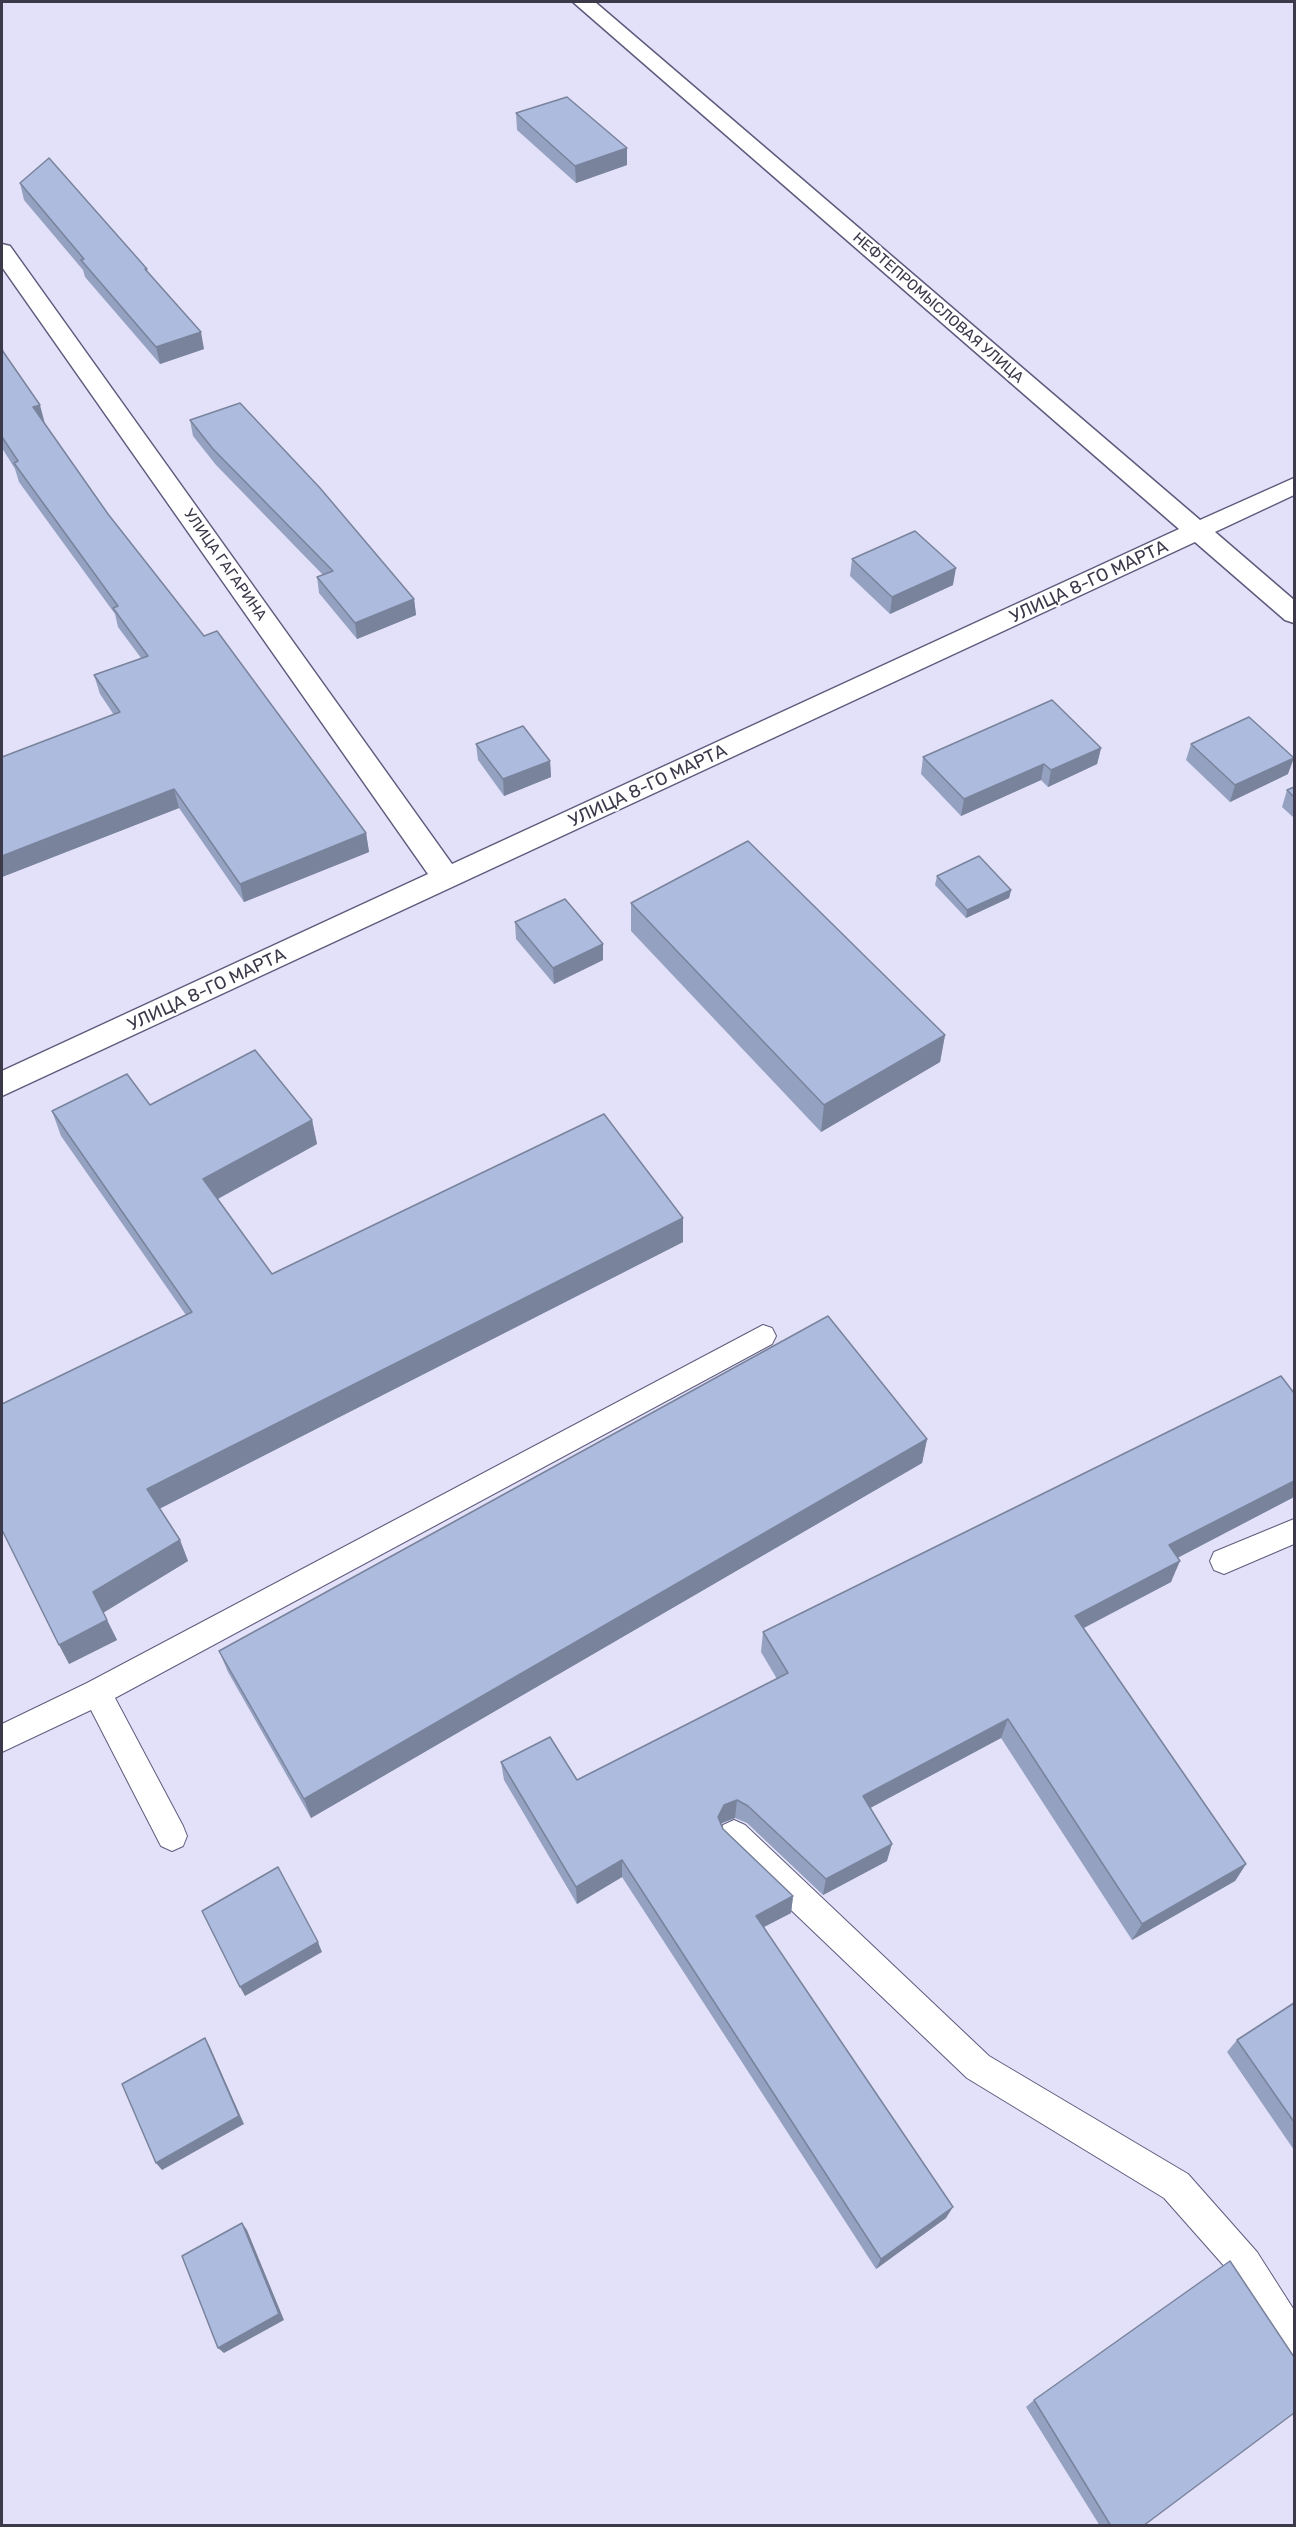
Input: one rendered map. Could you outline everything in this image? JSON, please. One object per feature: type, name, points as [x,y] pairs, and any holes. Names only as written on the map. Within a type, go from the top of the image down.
[{"type":"street","name":"НЕФТЕПРОМЫСЛОВАЯ УЛИЦА","points":[[583,2],[1294,614]]},
{"type":"street","name":"УЛИЦА ГАГАРИНА","points":[[2,251],[447,879]]},
{"type":"street","name":"УЛИЦА 8-ГО МАРТА","points":[[2,1084],[1294,486]]},
{"type":"lane","points":[[2,1738],[97,1693],[763,1336]]},
{"type":"lane","points":[[1224,1561],[1294,1531]]},
{"type":"lane","points":[[97,1693],[172,1836]]},
{"type":"lane","points":[[734,1835],[978,2067],[1176,2186],[1245,2264],[1294,2340]]},
{"type":"building","points":[[567,97],[627,148],[575,166],[516,113]]},
{"type":"building","points":[[49,158],[201,332],[156,347],[81,260],[84,259],[20,183]]},
{"type":"building","points":[[2,350],[40,405],[33,407],[108,514],[204,636],[217,631],[366,833],[240,884],[174,789],[2,856],[2,757],[120,712],[94,675],[148,656],[113,608],[118,606],[14,463],[18,461],[2,437]]},
{"type":"building","points":[[240,403],[320,488],[414,599],[355,623],[317,577],[333,571],[213,449],[190,420]]},
{"type":"building","points":[[915,531],[956,568],[892,597],[852,559]]},
{"type":"building","points":[[1052,700],[1101,748],[1051,770],[1044,764],[964,799],[923,757]]},
{"type":"building","points":[[1249,717],[1294,758],[1235,785],[1191,744]]},
{"type":"building","points":[[523,726],[550,761],[503,779],[476,744]]},
{"type":"building","points":[[1294,787],[1294,797],[1287,790]]},
{"type":"building","points":[[748,841],[945,1035],[824,1105],[631,903]]},
{"type":"building","points":[[979,856],[1011,890],[967,910],[937,876]]},
{"type":"building","points":[[565,899],[603,944],[553,968],[515,922]]},
{"type":"building","points":[[255,1050],[312,1120],[203,1179],[272,1274],[604,1114],[683,1218],[147,1489],[180,1540],[93,1592],[107,1620],[59,1645],[2,1530],[2,1404],[192,1312],[52,1111],[127,1074],[150,1105]]},
{"type":"building","points":[[828,1316],[927,1439],[304,1799],[219,1651]]},
{"type":"building","points":[[1281,1376],[1294,1393],[1294,1481],[1169,1545],[1180,1561],[1075,1616],[1246,1864],[1142,1924],[1008,1719],[863,1796],[892,1844],[826,1879],[748,1806],[737,1800],[724,1805],[718,1817],[723,1829],[793,1896],[756,1916],[953,2207],[881,2259],[622,1860],[576,1887],[501,1762],[550,1737],[577,1780],[788,1673],[763,1632]]},
{"type":"building","points":[[278,1867],[318,1942],[240,1987],[202,1911]]},
{"type":"building","points":[[1294,2003],[1294,2122],[1237,2040]]},
{"type":"building","points":[[205,2038],[239,2116],[156,2163],[122,2084]]},
{"type":"building","points":[[242,2223],[279,2314],[218,2348],[182,2256]]},
{"type":"building","points":[[1230,2261],[1294,2357],[1294,2413],[1143,2526],[1111,2526],[1034,2400]]}]
